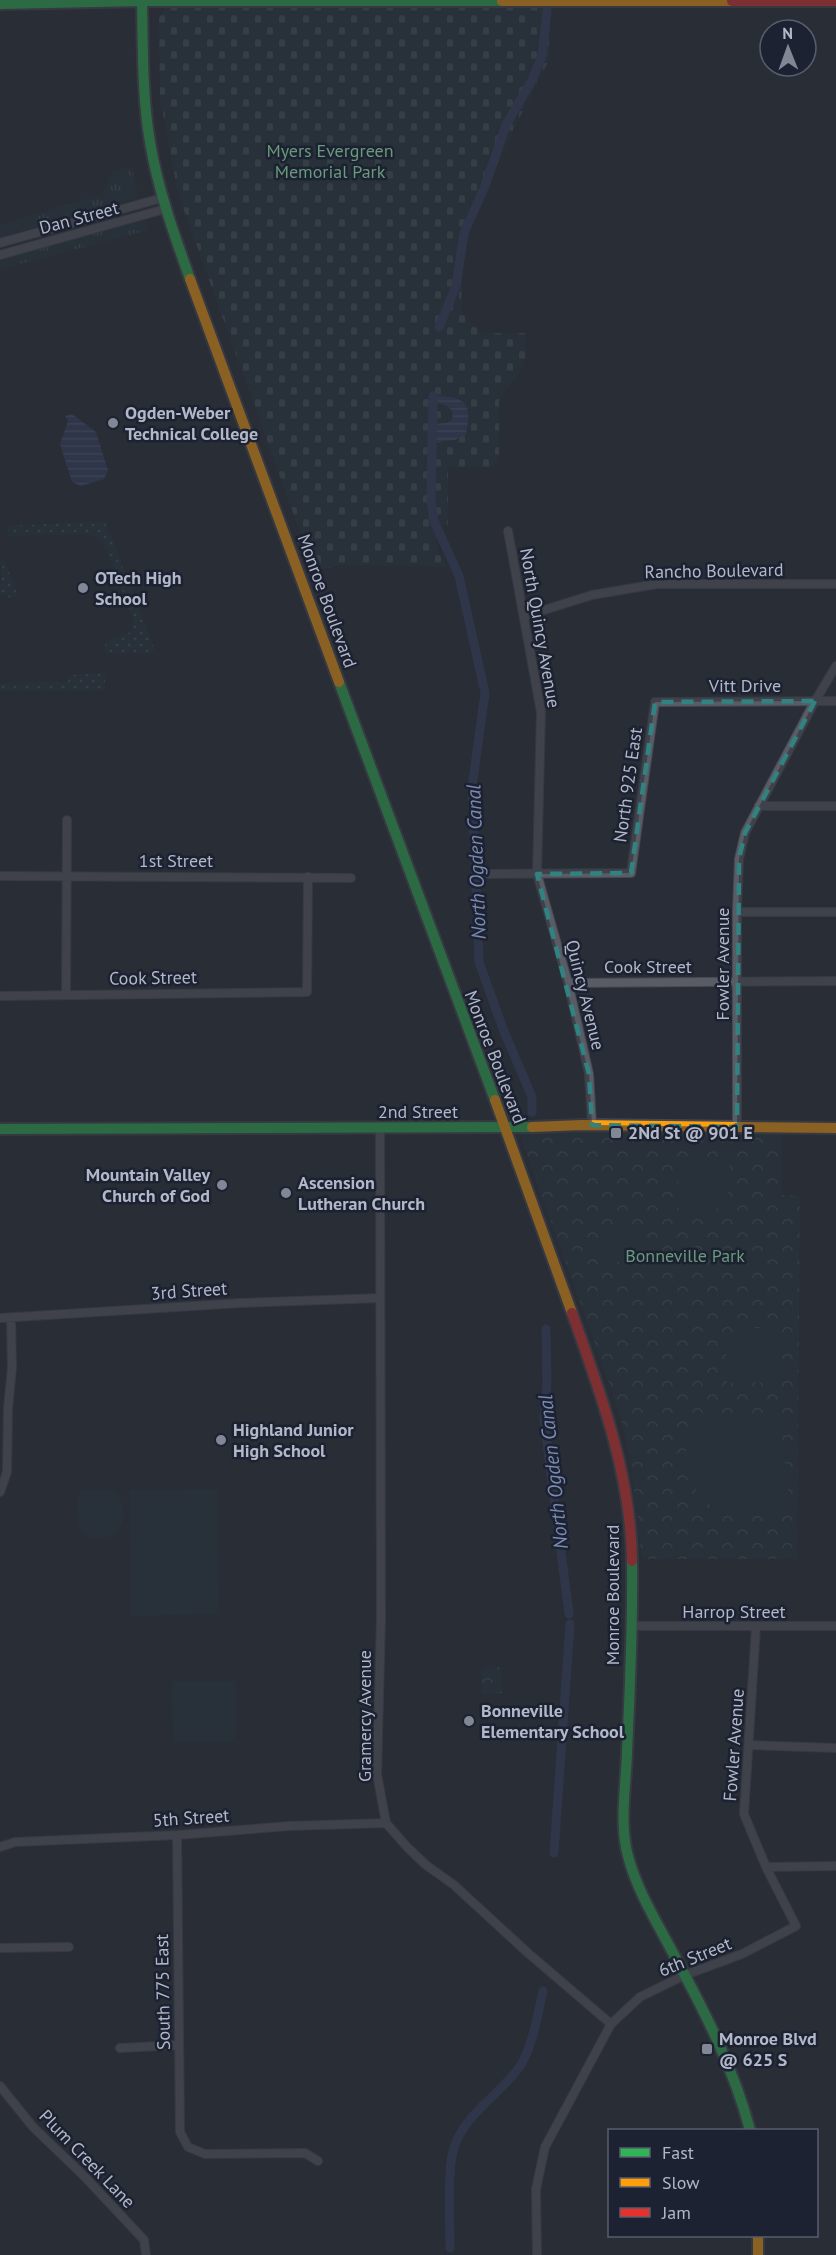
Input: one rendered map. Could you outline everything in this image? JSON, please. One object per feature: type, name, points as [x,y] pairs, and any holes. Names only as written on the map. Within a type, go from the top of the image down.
[{"type":"main road","points":[[0,4],[142,1],[836,1]]},
{"type":"main road","name":"Monroe Boulevard","points":[[142,1],[144,87],[150,142],[164,203],[217,355],[590,1359],[611,1425],[623,1476],[632,1533],[632,1626],[624,1799],[625,1840],[637,1883],[685,1975],[730,2071],[750,2129]]},
{"type":"main road","name":"2nd Street","points":[[0,1129],[504,1128],[592,1125],[836,1128]]},
{"type":"main road","points":[[758,2237],[758,2255]]},
{"type":"street","name":"Dan Street","points":[[0,243],[164,203]]},
{"type":"street","name":"Dan Street","points":[[0,255],[164,203]]},
{"type":"street","name":"North Quincy Avenue","points":[[508,531],[541,712],[537,874]]},
{"type":"street","name":"Rancho Boulevard","points":[[525,616],[592,595],[657,584],[836,584]]},
{"type":"street","name":"Fowler Avenue","points":[[737,1127],[739,859],[745,833],[836,666]]},
{"type":"street","name":"Vitt Drive","points":[[655,702],[836,701]]},
{"type":"street","name":"North 925 East","points":[[537,874],[631,873],[655,702]]},
{"type":"street","points":[[759,806],[836,806]]},
{"type":"street","points":[[66,994],[67,820]]},
{"type":"street","points":[[488,874],[537,874]]},
{"type":"street","name":"Quincy Avenue","points":[[537,874],[568,982],[589,1074],[592,1125]]},
{"type":"street","name":"1st Street","points":[[0,876],[351,878]]},
{"type":"street","name":"Cook Street","points":[[0,996],[307,992],[308,877]]},
{"type":"street","points":[[737,912],[836,912]]},
{"type":"street","name":"Cook Street","points":[[568,982],[836,981]]},
{"type":"street","name":"Gramercy Avenue","points":[[380,1128],[381,1622],[377,1774],[386,1823]]},
{"type":"street","name":"3rd Street","points":[[0,1318],[241,1303],[380,1298]]},
{"type":"street","points":[[0,1492],[7,1472],[8,1408],[12,1368],[11,1317]]},
{"type":"street","name":"Harrop Street","points":[[632,1626],[836,1626]]},
{"type":"street","name":"Fowler Avenue","points":[[756,1627],[744,1814],[765,1867],[795,1926]]},
{"type":"street","points":[[749,1745],[836,1748]]},
{"type":"street","points":[[386,1823],[426,1865],[454,1885],[528,1953],[611,2024],[545,2147],[536,2189],[537,2255]]},
{"type":"street","name":"5th Street","points":[[0,1847],[15,1842],[177,1835],[289,1826],[386,1823]]},
{"type":"street","name":"South 775 East","points":[[177,1835],[180,2132],[188,2147],[205,2154],[305,2153],[318,2161]]},
{"type":"street","points":[[765,1867],[836,1866]]},
{"type":"street","name":"6th Street","points":[[611,2024],[640,1997],[685,1975],[742,1954],[795,1926]]},
{"type":"street","points":[[0,1948],[69,1947]]},
{"type":"street","points":[[120,2048],[178,2045]]},
{"type":"street","name":"Plum Creek Lane","points":[[0,2086],[33,2127],[85,2177],[144,2240],[146,2255]]},
{"type":"highlighted area","points":[[815,701],[745,833],[739,859],[737,1127],[592,1125],[589,1074],[537,874],[631,873],[655,702]]},
{"type":"green space","name":"Myers Evergreen Memorial Park","points":[[551,7],[549,60],[509,138],[470,226],[462,276],[461,312],[482,333],[525,333],[526,358],[519,374],[499,401],[499,459],[493,467],[448,467],[448,525],[434,525],[437,550],[447,567],[341,565],[314,571],[181,202],[160,97],[159,18],[166,8]]},
{"type":"green space","points":[[132,167],[138,195],[134,199],[0,237],[0,225],[102,194],[113,171]]},
{"type":"green space","points":[[140,219],[145,220],[149,230],[1,269],[1,260]]},
{"type":"green space","points":[[105,521],[156,653],[105,653],[105,642],[133,631],[131,625],[134,621],[107,550],[95,536],[85,534],[8,536],[8,526]]},
{"type":"green space","points":[[3,558],[18,595],[13,599],[0,593]]},
{"type":"green space","points":[[105,673],[105,691],[0,691],[0,683],[68,682],[69,675]]},
{"type":"green space","name":"Bonneville Park","points":[[518,1129],[782,1131],[782,1195],[800,1196],[797,1559],[642,1559],[630,1455],[617,1405]]},
{"type":"green space","points":[[684,1163],[729,1165],[728,1194],[714,1212],[679,1212],[678,1169]]},
{"type":"green space","points":[[601,1232],[642,1232],[642,1262],[600,1262]]},
{"type":"green space","points":[[737,1328],[780,1328],[781,1371],[770,1382],[727,1383],[726,1349]]},
{"type":"green space","points":[[769,1415],[781,1423],[789,1500],[767,1513],[746,1517],[726,1513],[709,1504],[696,1488],[688,1469],[686,1447],[693,1423]]},
{"type":"green space","points":[[217,1489],[219,1614],[131,1616],[130,1490]]},
{"type":"green space","points":[[83,1490],[115,1490],[122,1503],[124,1515],[116,1533],[98,1539],[88,1536],[78,1528],[77,1496]]},
{"type":"green space","points":[[502,1667],[502,1693],[482,1694],[482,1668]]},
{"type":"green space","points":[[172,1681],[236,1681],[236,1736],[231,1742],[173,1742]]},
{"type":"water","points":[[433,396],[452,397],[464,403],[468,414],[466,434],[455,440],[433,442],[433,424],[447,423],[452,420],[453,416],[448,407],[433,403]]},
{"type":"water","points":[[72,414],[96,432],[108,470],[104,479],[81,486],[72,482],[60,444],[68,421],[65,416]]},
{"type":"waterway","name":"North Ogden Canal","points":[[439,327],[456,286],[464,233],[485,186],[506,125],[532,80],[542,56],[547,10]]},
{"type":"waterway","name":"North Ogden Canal","points":[[433,396],[431,501],[434,521],[459,576],[485,693],[472,787],[479,962],[503,1029],[532,1097],[532,1112]]},
{"type":"waterway","name":"North Ogden Canal","points":[[546,1329],[547,1384],[544,1420],[569,1614]]},
{"type":"waterway","name":"North Ogden Canal","points":[[554,1853],[570,1624]]},
{"type":"waterway","name":"North Ogden Canal","points":[[450,2248],[449,2186],[453,2151],[464,2127],[523,2061],[534,2032],[543,1991]]},
{"type":"traffic: fast","points":[[142,0],[144,89],[153,160],[172,229],[190,279]]},
{"type":"traffic: fast","points":[[0,4],[142,1],[502,1]]},
{"type":"traffic: fast","points":[[339,682],[495,1100]]},
{"type":"traffic: fast","points":[[0,1129],[532,1127]]},
{"type":"traffic: fast","points":[[632,1561],[631,1657],[624,1805],[625,1844],[642,1895],[717,2040],[736,2085],[750,2129]]},
{"type":"traffic: slow","points":[[502,1],[732,1]]},
{"type":"traffic: slow","points":[[190,279],[339,682]]},
{"type":"traffic: slow","points":[[495,1100],[572,1313]]},
{"type":"traffic: slow","points":[[532,1127],[582,1125],[836,1128]]},
{"type":"traffic: slow","points":[[758,2237],[758,2255]]},
{"type":"traffic: jam","points":[[732,1],[836,1]]},
{"type":"traffic: jam","points":[[572,1313],[603,1404],[620,1466],[626,1497],[632,1561]]},
{"type":"place","name":"Ogden-Weber Technical College","points":[[113,423]]},
{"type":"place","name":"OTech High School","points":[[83,588]]},
{"type":"place","name":"2Nd St @ 901 E","points":[[616,1133]]},
{"type":"place","name":"Mountain Valley Church of God","points":[[222,1185]]},
{"type":"place","name":"Ascension Lutheran Church","points":[[286,1193]]},
{"type":"place","name":"Highland Junior High School","points":[[221,1440]]},
{"type":"place","name":"Bonneville Elementary School","points":[[469,1721]]},
{"type":"place","name":"Monroe Blvd @ 625 S","points":[[707,2049]]}]
